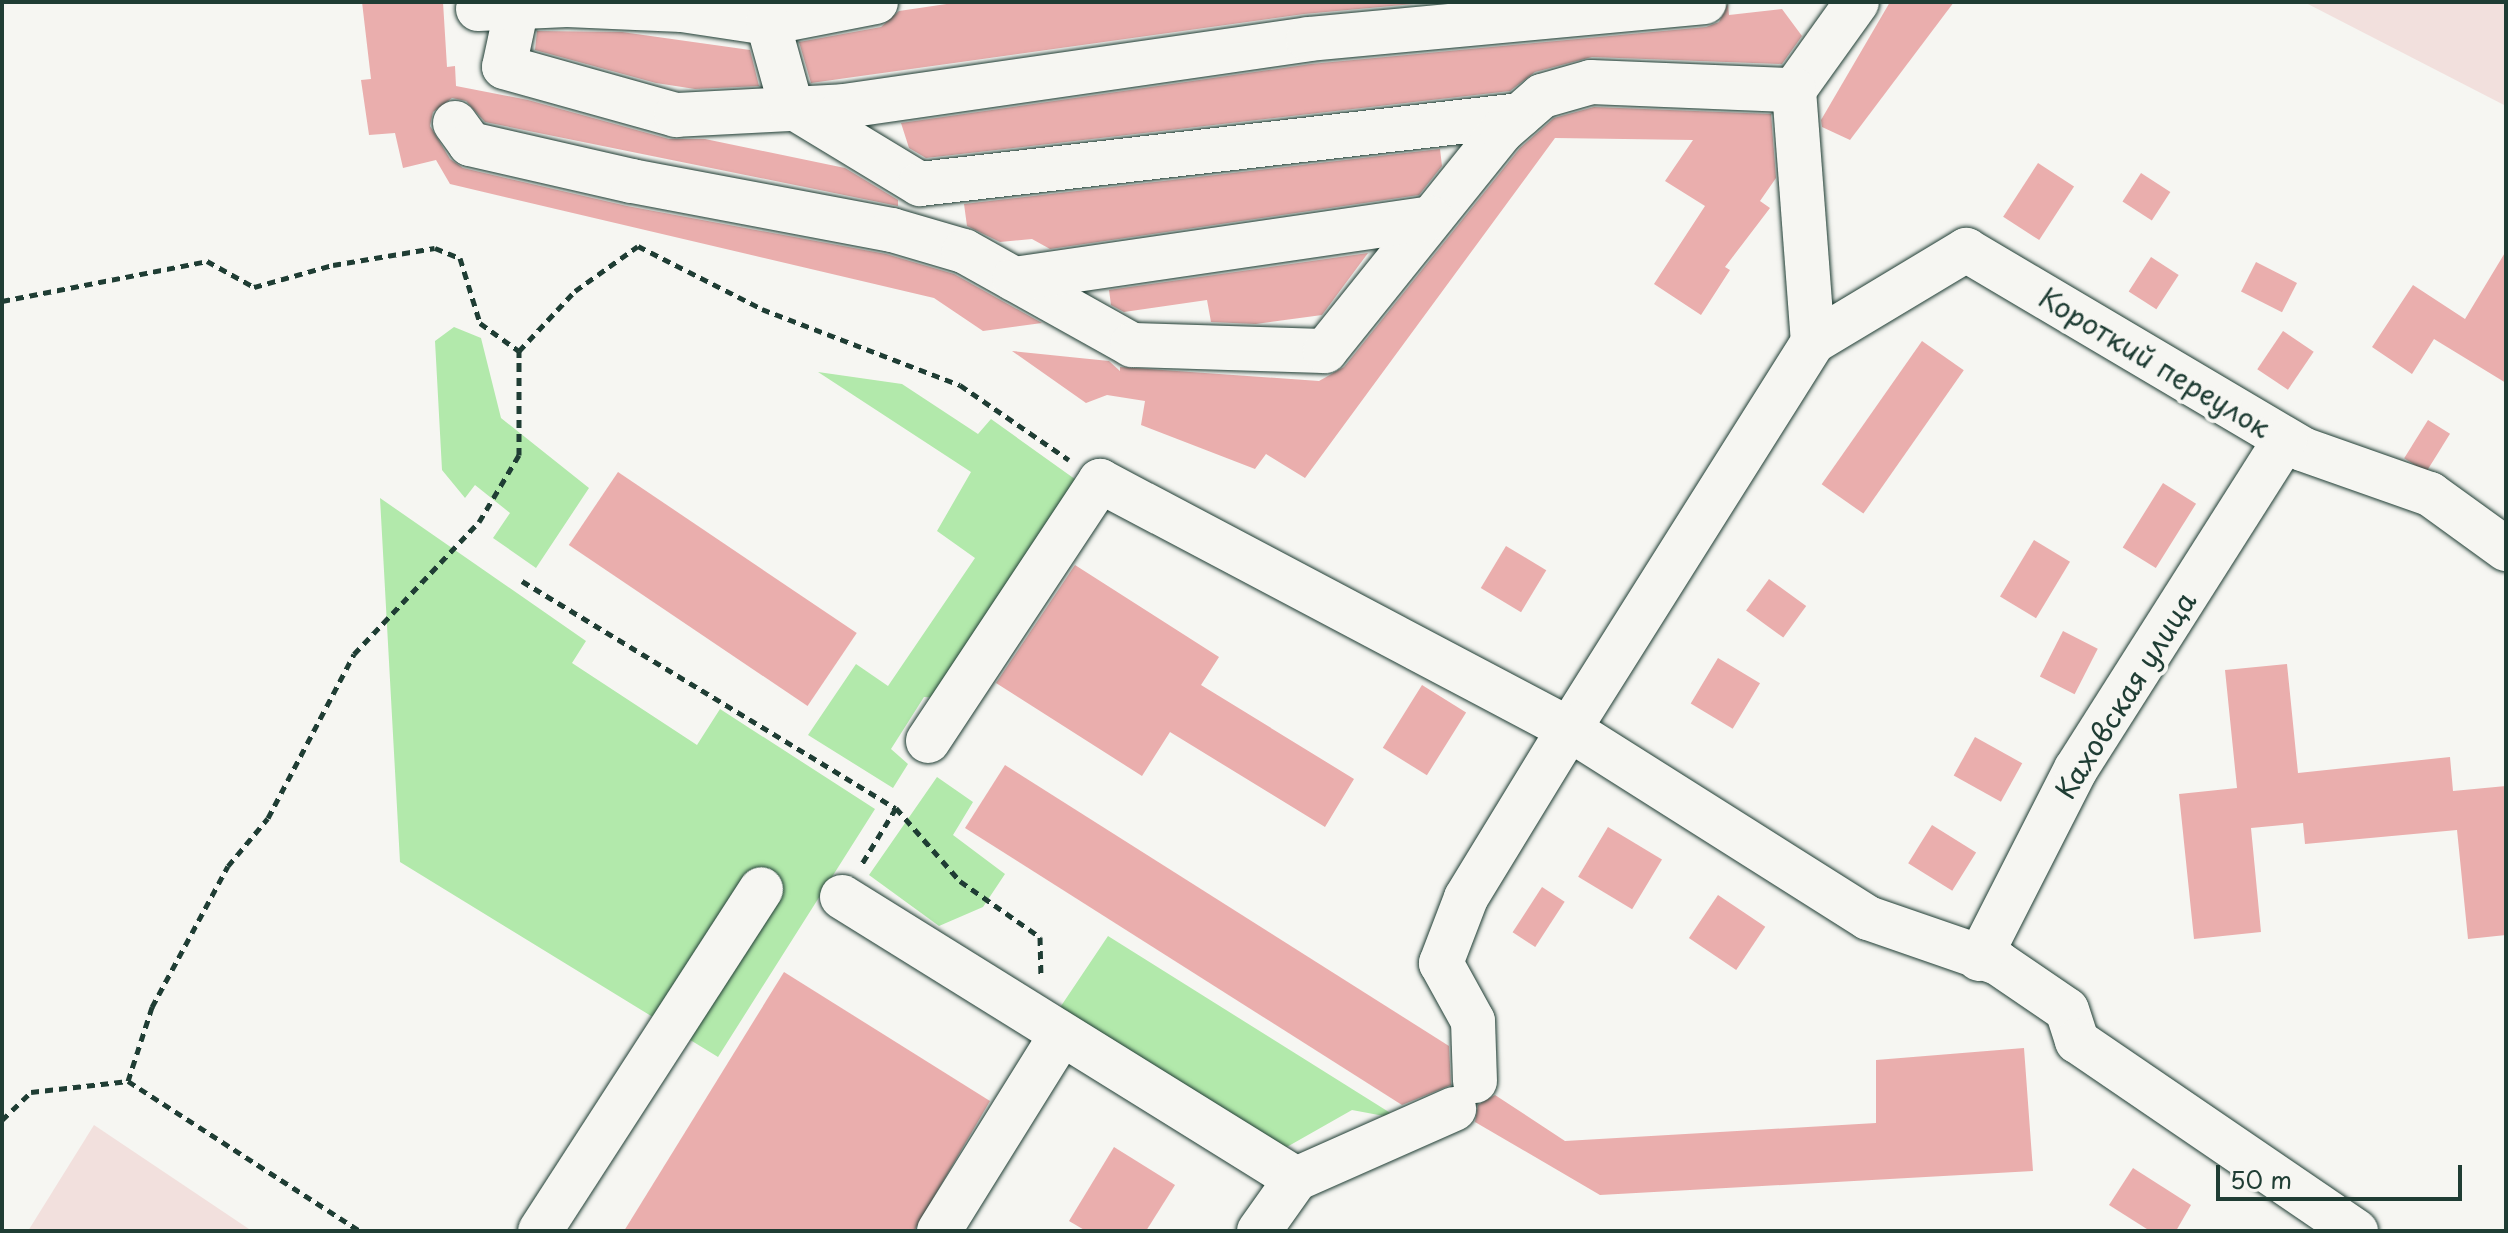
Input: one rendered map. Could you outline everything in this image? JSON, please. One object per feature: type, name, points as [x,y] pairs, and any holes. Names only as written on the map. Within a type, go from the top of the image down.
[{"type":"street","points":[[876,2],[768,23],[682,10],[497,8],[504,67],[676,115],[791,106],[845,106],[1308,39],[1704,2]]},
{"type":"street","points":[[1259,1231],[1296,1179],[1464,1095],[1473,1021],[1441,963],[1466,898],[1813,342],[1794,90],[1857,2]]},
{"type":"street","points":[[768,23],[791,106],[920,184],[1520,115]]},
{"type":"street","points":[[455,123],[470,144],[923,239],[964,251],[1132,345],[1325,351],[1431,218],[1520,115],[1542,96],[1591,82],[1794,90]]},
{"type":"street","points":[[920,184],[923,239]]},
{"type":"street","points":[[1014,279],[1431,218]]},
{"type":"street","name":"Короткий переулок","points":[[1813,342],[1966,250],[2285,440],[2430,494],[2506,549]]},
{"type":"street","name":"Каховская улица","points":[[1979,959],[2076,769],[2285,440]]},
{"type":"street","points":[[928,741],[1100,481],[1569,729],[1868,918],[1979,959],[1998,963],[2067,1010],[2077,1041],[2356,1231]]},
{"type":"street","points":[[540,1231],[761,889]]},
{"type":"street","points":[[842,897],[1296,1179]]},
{"type":"street","points":[[939,1231],[1051,1029]]},
{"type":"path","points":[[128,1081],[152,1007],[228,866],[268,818],[354,654],[479,522],[519,455],[519,351],[575,291],[638,246],[762,309],[960,385],[1100,481]]},
{"type":"path","points":[[2,301],[207,261],[254,287],[333,265],[435,248],[460,258],[480,323],[519,351]]},
{"type":"path","points":[[522,581],[896,808],[960,881],[1040,937],[1051,1029]]},
{"type":"path","points":[[842,897],[896,808]]},
{"type":"path","points":[[2,1120],[31,1092],[128,1081],[360,1231]]},
{"type":"shaded area","points":[[2304,2],[2506,2],[2506,106]]},
{"type":"shaded area","points":[[94,1125],[252,1231],[28,1231]]},
{"type":"green space","points":[[454,327],[481,338],[501,418],[589,488],[536,568],[493,538],[510,513],[475,485],[465,498],[442,470],[435,341]]},
{"type":"green space","points":[[818,372],[902,384],[978,434],[991,419],[1079,482],[937,698],[924,697],[891,749],[908,764],[893,788],[808,735],[856,664],[888,686],[975,558],[937,531],[971,472]]},
{"type":"green space","points":[[380,498],[586,641],[572,663],[697,745],[720,709],[875,809],[718,1057],[400,862]]},
{"type":"green space","points":[[937,777],[973,802],[953,835],[1005,874],[983,907],[939,926],[869,875]]},
{"type":"green space","points":[[1108,936],[1400,1119],[1352,1110],[1278,1152],[1059,1009]]},
{"type":"building","points":[[362,2],[443,2],[447,67],[455,66],[456,86],[528,100],[669,139],[705,139],[845,168],[898,200],[898,206],[485,122],[466,101],[452,98],[433,112],[430,126],[450,159],[463,168],[627,206],[886,254],[954,274],[1042,323],[983,331],[934,298],[450,184],[436,160],[403,168],[395,133],[369,135],[361,80],[371,79]]},
{"type":"building","points":[[960,2],[1435,2],[1304,14],[811,83],[799,42],[881,27],[899,11]]},
{"type":"building","points":[[1890,2],[1954,2],[1850,140],[1822,127],[1821,120]]},
{"type":"building","points":[[1728,4],[1729,15],[1782,9],[1802,36],[1782,64],[1592,57],[1535,72],[1510,91],[926,158],[909,148],[901,123],[1311,64],[1706,27],[1719,22]]},
{"type":"building","points":[[537,31],[622,32],[750,50],[759,86],[695,89],[656,83],[535,50]]},
{"type":"building","points":[[1594,107],[1771,114],[1776,178],[1760,201],[1770,208],[1725,267],[1730,270],[1701,315],[1654,284],[1705,206],[1665,181],[1693,140],[1555,138],[1305,478],[1266,454],[1255,469],[1141,425],[1145,401],[1107,395],[1086,403],[1012,351],[1109,361],[1120,371],[1120,367],[1319,381],[1344,367],[1520,148],[1554,118]]},
{"type":"building","points":[[1440,149],[1442,166],[1419,195],[1050,249],[1032,239],[1000,242],[967,226],[964,204]]},
{"type":"building","points":[[2038,163],[2074,186],[2039,240],[2003,217]]},
{"type":"building","points":[[2141,173],[2170,192],[2152,221],[2122,202]]},
{"type":"building","points":[[2506,251],[2506,383],[2434,339],[2412,374],[2372,347],[2413,285],[2465,319]]},
{"type":"building","points":[[1368,253],[1322,315],[1256,324],[1211,322],[1207,300],[1124,312],[1111,305],[1109,290]]},
{"type":"building","points":[[2151,257],[2179,275],[2156,309],[2129,291]]},
{"type":"building","points":[[2256,262],[2297,283],[2282,312],[2241,291]]},
{"type":"building","points":[[2283,331],[2314,352],[2288,390],[2257,369]]},
{"type":"building","points":[[1922,341],[1964,370],[1863,514],[1822,484]]},
{"type":"building","points":[[2428,420],[2450,434],[2426,472],[2404,458]]},
{"type":"building","points":[[618,472],[857,633],[808,706],[569,545]]},
{"type":"building","points":[[2163,483],[2196,504],[2156,568],[2123,547]]},
{"type":"building","points":[[2034,540],[2070,562],[2036,618],[2000,597]]},
{"type":"building","points":[[1506,546],[1546,570],[1521,612],[1481,588]]},
{"type":"building","points":[[1075,565],[1219,657],[1201,685],[1354,779],[1325,827],[1170,732],[1142,776],[996,683]]},
{"type":"building","points":[[1769,579],[1806,606],[1783,638],[1746,611]]},
{"type":"building","points":[[2063,631],[2098,649],[2075,694],[2040,676]]},
{"type":"building","points":[[1718,658],[1760,683],[1733,729],[1691,703]]},
{"type":"building","points":[[2287,664],[2298,773],[2450,757],[2453,791],[2506,786],[2506,935],[2468,939],[2457,830],[2305,844],[2303,823],[2251,828],[2261,932],[2194,939],[2179,794],[2237,788],[2225,670]]},
{"type":"building","points":[[1422,685],[1466,713],[1427,775],[1383,748]]},
{"type":"building","points":[[1975,737],[2022,763],[2001,802],[1954,775]]},
{"type":"building","points":[[1005,765],[1449,1046],[1451,1085],[1402,1105],[965,828]]},
{"type":"building","points":[[1932,825],[1976,853],[1952,891],[1908,863]]},
{"type":"building","points":[[1608,827],[1662,859],[1632,909],[1578,877]]},
{"type":"building","points":[[1542,887],[1565,902],[1535,947],[1513,932]]},
{"type":"building","points":[[1718,895],[1765,927],[1736,970],[1689,938]]},
{"type":"building","points":[[784,972],[990,1101],[914,1231],[624,1231]]},
{"type":"building","points":[[2024,1048],[2033,1171],[1600,1195],[1475,1122],[1478,1105],[1495,1095],[1565,1141],[1876,1123],[1876,1060]]},
{"type":"building","points":[[1114,1147],[1175,1185],[1146,1231],[1086,1231],[1069,1221]]},
{"type":"building","points":[[2133,1168],[2191,1205],[2176,1231],[2150,1231],[2109,1205]]}]
